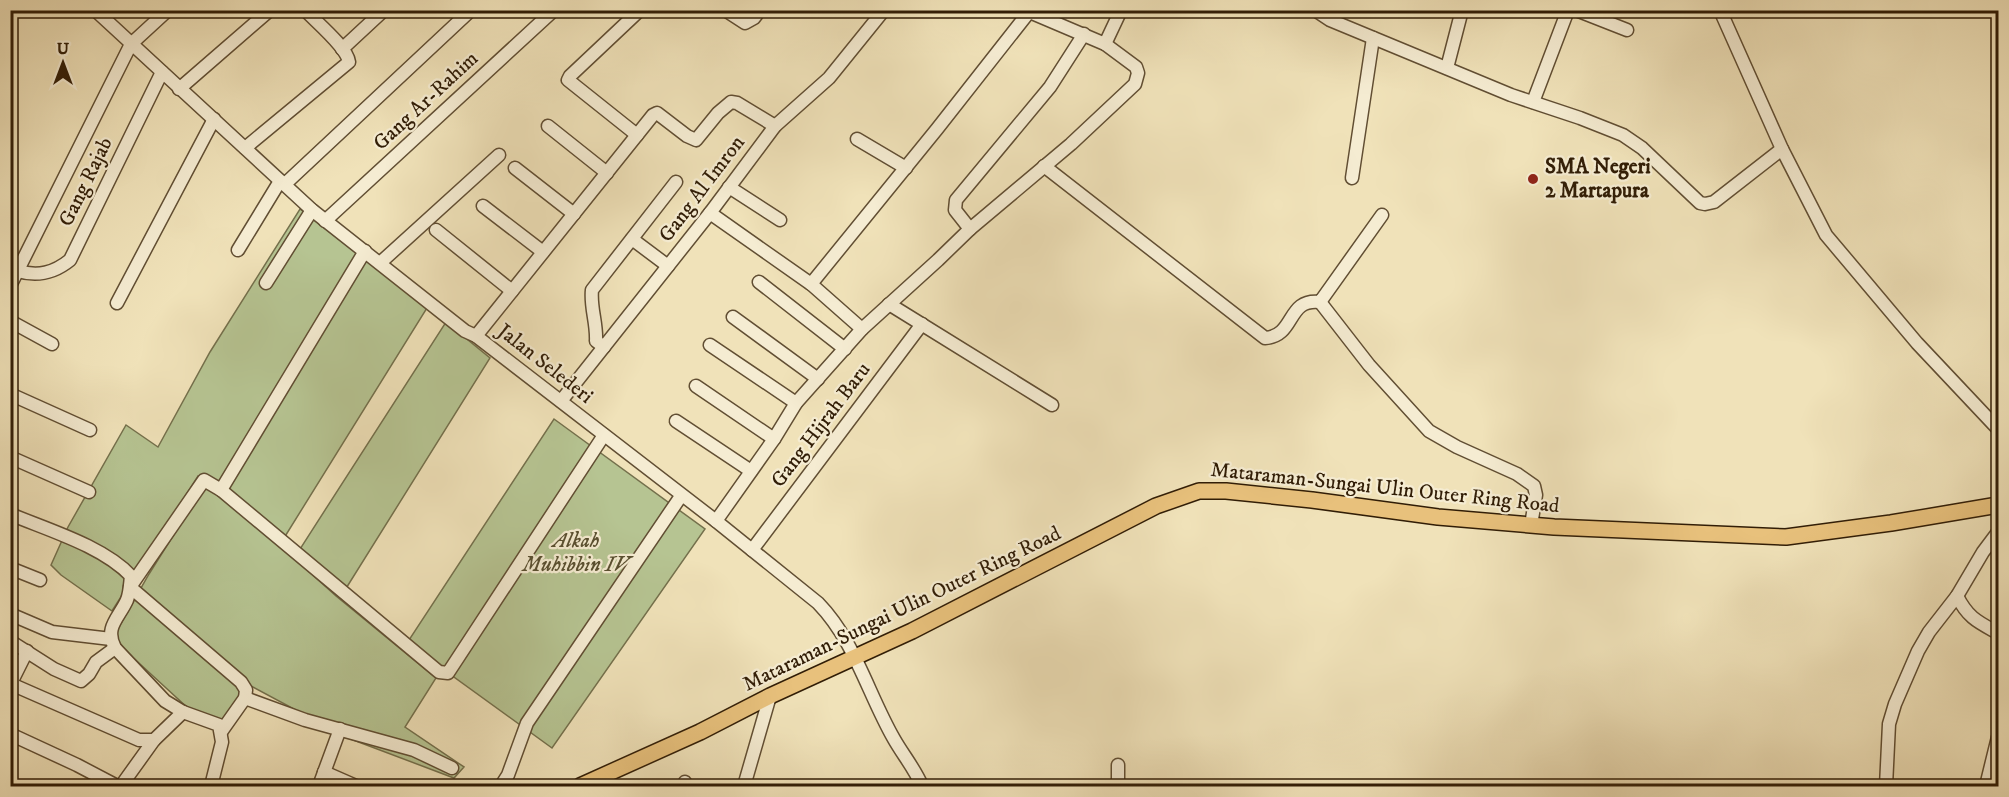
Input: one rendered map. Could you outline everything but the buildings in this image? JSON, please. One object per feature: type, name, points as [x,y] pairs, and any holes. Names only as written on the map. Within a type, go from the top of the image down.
[{"type":"main road","name":"Mataraman-Sungai Ulin Outer Ring Road","points":[[580,786],[700,732],[770,696],[912,631],[1146,511],[1199,491],[1226,491],[1531,525],[1786,537],[1891,524],[1998,505]]},
{"type":"street","name":"Jalan Selederi","points":[[95,10],[325,221],[465,331],[476,336],[716,521],[818,603],[833,618],[855,657],[894,739],[915,770],[921,786]]},
{"type":"street","points":[[10,286],[131,44],[168,10]]},
{"type":"street","points":[[179,89],[270,10]]},
{"type":"street","points":[[245,148],[349,62],[348,56],[305,10]]},
{"type":"street","points":[[342,49],[384,10]]},
{"type":"street","points":[[238,250],[282,183],[471,10]]},
{"type":"street","name":"Gang Ar-Rahim","points":[[325,221],[554,10]]},
{"type":"street","points":[[637,135],[568,80],[640,10]]},
{"type":"street","points":[[724,10],[744,23],[754,18],[760,10]]},
{"type":"street","name":"Gang Al Imron","points":[[561,401],[710,213],[775,126],[829,78],[884,10]]},
{"type":"street","points":[[1105,44],[1121,10]]},
{"type":"street","points":[[1315,10],[1330,20],[1373,38],[1623,135],[1642,148],[1700,203],[1714,202],[1782,149]]},
{"type":"street","points":[[1447,68],[1462,10]]},
{"type":"street","points":[[1533,102],[1568,10]]},
{"type":"street","points":[[1576,10],[1627,30]]},
{"type":"street","points":[[1720,10],[1782,149],[1820,224],[1835,248],[1917,344],[1998,429]]},
{"type":"street","points":[[716,521],[774,439],[796,403],[862,329],[970,229],[1135,84],[1138,73],[1136,67],[1105,44],[1027,11],[906,168],[811,284]]},
{"type":"street","points":[[970,229],[956,210],[956,200],[1050,87],[1084,34]]},
{"type":"street","points":[[1352,178],[1373,38]]},
{"type":"street","name":"Gang Rajab","points":[[18,271],[31,274],[43,273],[59,269],[70,260],[162,72]]},
{"type":"street","points":[[476,336],[653,115],[657,113],[687,136],[696,140],[718,113],[731,102],[737,103],[775,126]]},
{"type":"street","points":[[117,303],[214,119]]},
{"type":"street","points":[[548,126],[607,173]]},
{"type":"street","points":[[857,139],[906,168]]},
{"type":"street","points":[[380,263],[499,155]]},
{"type":"street","points":[[1044,166],[1265,338],[1273,338],[1284,332],[1302,304],[1312,301],[1320,302],[1369,365],[1429,431],[1457,447],[1517,474],[1534,486],[1536,495],[1531,525]]},
{"type":"street","points":[[514,168],[574,214]]},
{"type":"street","points":[[604,347],[596,341],[597,326],[591,300],[592,290],[676,182]]},
{"type":"street","points":[[729,188],[780,220]]},
{"type":"street","points":[[483,206],[543,252]]},
{"type":"street","points":[[266,283],[312,210]]},
{"type":"street","points":[[710,213],[811,284],[862,329]]},
{"type":"street","points":[[1320,302],[1382,215]]},
{"type":"street","points":[[436,230],[512,291]]},
{"type":"street","points":[[632,239],[668,266]]},
{"type":"street","points":[[221,490],[365,251]]},
{"type":"street","points":[[759,282],[844,349]]},
{"type":"street","points":[[889,304],[1052,405]]},
{"type":"street","points":[[733,317],[819,379]]},
{"type":"street","points":[[10,321],[52,344]]},
{"type":"street","name":"Gang Hijrah Baru","points":[[752,550],[922,324]]},
{"type":"street","points":[[710,345],[796,403]]},
{"type":"street","points":[[696,386],[774,439]]},
{"type":"street","points":[[10,394],[90,430]]},
{"type":"street","points":[[676,421],[751,471]]},
{"type":"street","points":[[130,587],[204,480],[221,490],[439,672],[448,674],[604,435]]},
{"type":"street","points":[[10,457],[89,492]]},
{"type":"street","points":[[501,786],[508,775],[527,723],[681,496]]},
{"type":"street","points":[[10,514],[89,548],[122,567],[131,576],[127,599],[110,632],[113,643],[165,701],[183,712],[219,725],[222,742],[211,786]]},
{"type":"street","points":[[1886,786],[1889,724],[1895,704],[1929,632],[1957,596],[1983,552],[1998,532]]},
{"type":"street","points":[[10,568],[40,580]]},
{"type":"street","points":[[130,587],[241,682],[246,690],[245,698],[221,732]]},
{"type":"street","points":[[1957,596],[1964,611],[1970,617],[1998,633]]},
{"type":"street","points":[[10,615],[52,632],[113,643]]},
{"type":"street","points":[[10,641],[54,669],[81,681],[113,643]]},
{"type":"street","points":[[27,651],[11,685],[140,740],[154,740]]},
{"type":"street","points":[[744,786],[770,696]]},
{"type":"street","points":[[245,698],[305,720],[414,750],[452,768]]},
{"type":"street","points":[[10,734],[119,786],[154,740],[183,712]]},
{"type":"street","points":[[319,786],[340,729]]},
{"type":"street","points":[[1986,786],[1998,737]]},
{"type":"street","points":[[1118,765],[1118,786]]},
{"type":"street","points":[[324,772],[356,786]]},
{"type":"street","points":[[10,784],[16,786]]},
{"type":"green space","points":[[300,209],[427,308],[284,538],[254,512],[198,476],[112,611],[61,575],[51,565],[68,527],[126,425],[158,447],[210,352]]},
{"type":"green space","points":[[446,322],[490,358],[345,590],[300,549]]},
{"type":"green space","name":"Alkah Muhibbin IV","points":[[554,419],[705,529],[552,748],[407,643]]},
{"type":"green space","points":[[205,485],[223,494],[336,596],[436,678],[405,727],[464,767],[454,778],[348,738],[251,686],[222,726],[202,721],[116,642],[115,634],[149,574]]},
{"type":"place","name":"SMA Negeri 2 Martapura","points":[[1533,179]]}]
